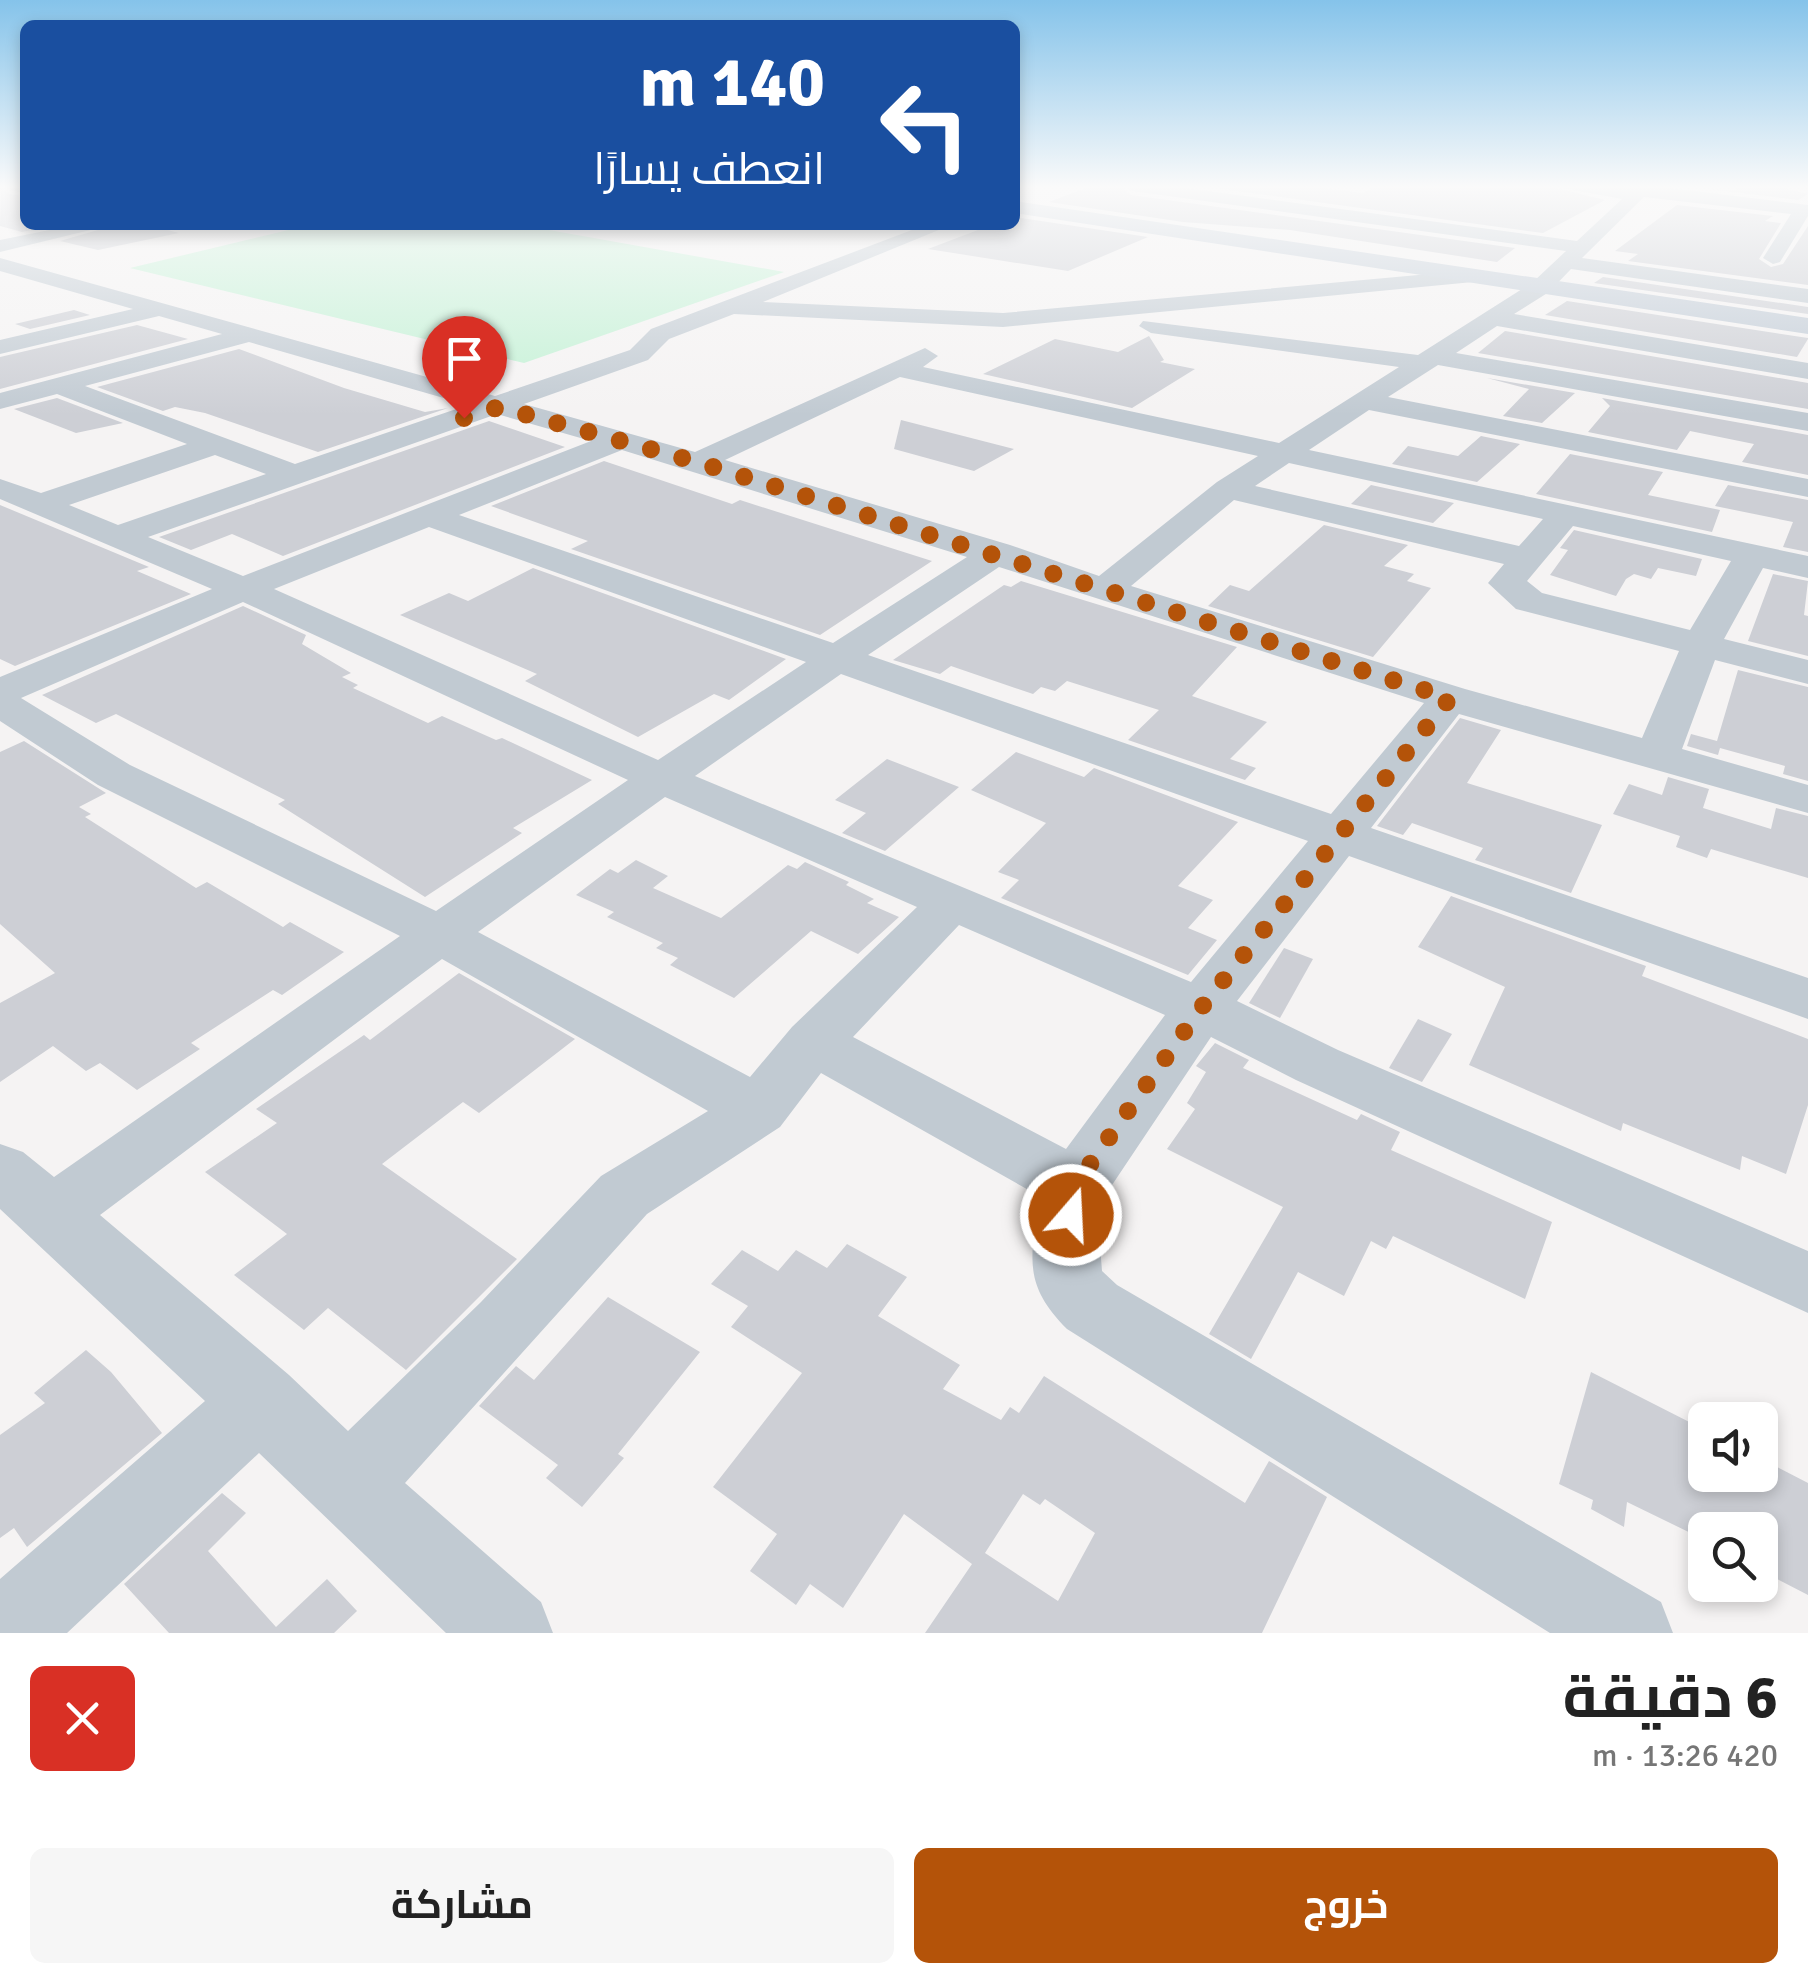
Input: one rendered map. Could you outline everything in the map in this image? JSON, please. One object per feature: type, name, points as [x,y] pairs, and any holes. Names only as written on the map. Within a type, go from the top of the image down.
[{"type":"street","points":[[38,262],[248,335],[697,462],[998,552],[1103,590],[1450,698],[1658,754],[1808,800]]},
{"type":"street","points":[[119,536],[639,356],[660,334],[848,262]]},
{"type":"street","points":[[1383,262],[1808,326]]},
{"type":"street","points":[[1103,590],[1228,490],[1541,287],[1563,262]]},
{"type":"street","points":[[1683,262],[1808,296]]},
{"type":"street","points":[[732,308],[1003,320],[1473,276]]},
{"type":"street","points":[[0,346],[166,308]]},
{"type":"street","points":[[1058,316],[1427,360],[1808,422]]},
{"type":"street","points":[[1494,318],[1808,371]]},
{"type":"street","points":[[697,462],[1003,320]]},
{"type":"street","points":[[0,401],[248,335]]},
{"type":"street","points":[[897,369],[1808,568]]},
{"type":"street","points":[[57,385],[293,474]]},
{"type":"street","points":[[1364,401],[1808,488]]},
{"type":"street","points":[[0,692],[242,589],[620,440]]},
{"type":"street","points":[[21,496],[214,446]]},
{"type":"street","points":[[1228,490],[1528,558]]},
{"type":"street","points":[[21,496],[242,589],[951,904],[1201,1008],[1317,1065],[1808,1284]]},
{"type":"street","points":[[1565,515],[1506,583],[1529,601],[1808,672]]},
{"type":"street","points":[[430,516],[1808,999]]},
{"type":"street","points":[[510,1633],[347,1488],[262,1400],[26,1192],[437,933],[834,658],[998,552]]},
{"type":"street","points":[[1658,754],[1702,644],[1752,555]]},
{"type":"street","points":[[1450,698],[1201,1008],[1076,1184],[1066,1245],[1068,1284],[1092,1306],[1630,1633]]},
{"type":"street","points":[[0,704],[114,774],[437,933],[758,1110]]},
{"type":"street","points":[[347,1488],[506,1325],[624,1195],[758,1110],[813,1042],[951,904]]},
{"type":"street","points":[[813,1042],[1076,1184]]},
{"type":"street","points":[[4,1633],[262,1400]]},
{"type":"green space","points":[[154,262],[729,262],[784,272],[524,363],[130,268]]},
{"type":"building","points":[[1012,262],[1089,262],[1068,271]]},
{"type":"building","points":[[1637,262],[1764,262],[1771,267],[1784,262],[1808,262],[1808,285]]},
{"type":"building","points":[[1603,277],[1808,307],[1808,314],[1594,283]]},
{"type":"building","points":[[1567,301],[1808,339],[1797,357],[1545,315]]},
{"type":"building","points":[[74,310],[90,315],[30,329],[15,324]]},
{"type":"building","points":[[137,325],[188,339],[0,389],[0,357]]},
{"type":"building","points":[[1505,331],[1808,383],[1808,409],[1478,353]]},
{"type":"building","points":[[1149,336],[1164,360],[1160,362],[1195,369],[1132,408],[983,374],[1055,339],[1118,352]]},
{"type":"building","points":[[239,349],[344,388],[425,412],[448,408],[318,452],[205,413],[175,407],[163,411],[97,387]]},
{"type":"building","points":[[1487,378],[1575,393],[1542,423],[1503,416],[1529,389]]},
{"type":"building","points":[[57,398],[123,423],[76,433],[14,409]]},
{"type":"building","points":[[1602,398],[1808,435],[1808,475],[1742,462],[1754,444],[1690,431],[1677,450],[1588,432],[1610,406]]},
{"type":"building","points":[[901,420],[1014,449],[974,471],[894,449]]},
{"type":"building","points":[[489,421],[565,447],[283,556],[232,534],[191,550],[159,537]]},
{"type":"building","points":[[1481,436],[1520,444],[1477,482],[1392,464],[1408,446],[1458,456]]},
{"type":"building","points":[[1570,454],[1663,472],[1648,495],[1720,510],[1712,532],[1536,494]]},
{"type":"building","points":[[604,461],[732,504],[740,500],[932,561],[820,635],[571,549],[588,541],[491,506]]},
{"type":"building","points":[[1371,485],[1454,503],[1433,523],[1351,504]]},
{"type":"building","points":[[1728,485],[1808,500],[1808,552],[1783,547],[1793,522],[1715,506]]},
{"type":"building","points":[[0,505],[149,567],[137,571],[191,594],[15,666],[0,659]]},
{"type":"building","points":[[1324,525],[1408,545],[1384,566],[1414,574],[1407,581],[1431,588],[1373,657],[1208,606],[1230,585],[1249,591]]},
{"type":"building","points":[[1574,530],[1702,559],[1696,576],[1658,568],[1651,579],[1634,574],[1626,579],[1616,596],[1550,575],[1568,550],[1560,548]]},
{"type":"building","points":[[533,568],[786,659],[729,700],[714,694],[638,737],[525,681],[537,674],[400,615],[449,593],[468,601]]},
{"type":"building","points":[[1773,574],[1808,581],[1804,615],[1808,616],[1808,656],[1748,641]]},
{"type":"building","points":[[1021,581],[1237,647],[1192,696],[1267,722],[1230,759],[1256,768],[1245,780],[1128,740],[1159,710],[1067,681],[1055,691],[1041,687],[1033,694],[951,666],[940,674],[893,660],[1004,585],[1011,587]]},
{"type":"building","points":[[243,606],[306,635],[302,644],[351,673],[342,677],[358,685],[353,688],[428,723],[442,716],[496,740],[502,738],[592,780],[513,828],[522,833],[425,897],[278,804],[285,800],[116,714],[96,723],[42,695]]},
{"type":"building","points":[[1738,670],[1808,687],[1808,781],[1783,774],[1785,766],[1720,748],[1718,755],[1687,746],[1691,734],[1717,741]]},
{"type":"building","points":[[1460,718],[1501,730],[1467,783],[1602,825],[1571,893],[1475,860],[1483,848],[1412,823],[1403,835],[1377,826]]},
{"type":"building","points":[[24,741],[106,793],[79,807],[91,814],[85,817],[196,888],[207,882],[283,927],[290,922],[344,952],[282,995],[273,990],[191,1043],[200,1049],[137,1090],[100,1063],[86,1071],[53,1046],[0,1082],[0,1003],[55,973],[0,924],[0,752]]},
{"type":"building","points":[[1016,752],[1084,777],[1094,768],[1238,822],[1178,886],[1213,900],[1188,928],[1217,940],[1188,975],[1001,898],[1019,880],[998,872],[1046,823],[971,790]]},
{"type":"building","points":[[887,759],[959,787],[885,851],[842,833],[866,813],[835,800]]},
{"type":"building","points":[[1668,777],[1709,789],[1703,808],[1771,829],[1776,808],[1808,816],[1808,878],[1711,849],[1707,858],[1676,847],[1680,836],[1613,814],[1629,784],[1662,795]]},
{"type":"building","points":[[636,860],[668,876],[653,888],[721,918],[788,865],[797,869],[805,862],[849,882],[846,885],[874,899],[867,903],[899,917],[858,954],[811,931],[734,998],[670,965],[678,958],[656,948],[663,943],[607,917],[614,912],[576,895],[610,869],[618,873]]},
{"type":"building","points":[[1451,896],[1646,966],[1642,976],[1808,1039],[1808,1105],[1786,1174],[1742,1156],[1740,1170],[1623,1123],[1621,1131],[1469,1065],[1505,987],[1418,947]]},
{"type":"building","points":[[1284,948],[1313,959],[1280,1018],[1249,1003]]},
{"type":"building","points":[[459,973],[575,1039],[479,1113],[463,1102],[382,1164],[517,1259],[406,1370],[328,1308],[304,1330],[234,1275],[287,1234],[205,1172],[277,1123],[256,1109],[364,1035],[370,1040]]},
{"type":"building","points":[[1418,1019],[1452,1034],[1422,1082],[1389,1068]]},
{"type":"building","points":[[1215,1043],[1249,1060],[1243,1068],[1357,1120],[1361,1114],[1400,1132],[1391,1150],[1552,1222],[1525,1299],[1393,1236],[1386,1249],[1371,1241],[1344,1296],[1298,1272],[1251,1359],[1209,1334],[1283,1207],[1167,1149],[1195,1109],[1187,1103],[1206,1072],[1196,1066]]},
{"type":"building","points":[[847,1244],[907,1277],[878,1316],[960,1365],[943,1389],[1001,1420],[1010,1407],[1019,1413],[1044,1376],[1245,1503],[1269,1461],[1327,1497],[1262,1633],[925,1633],[972,1564],[904,1514],[843,1608],[810,1584],[796,1605],[750,1571],[777,1534],[713,1487],[802,1373],[731,1327],[748,1306],[711,1284],[742,1250],[778,1271],[796,1250],[827,1268]],"holes":[[[1023,1494],[1040,1505],[1045,1499],[1095,1533],[1058,1601],[985,1553]]]},
{"type":"building","points":[[608,1297],[700,1352],[618,1454],[624,1458],[582,1507],[546,1478],[558,1465],[479,1406],[516,1366],[534,1380]]},
{"type":"building","points":[[86,1350],[111,1372],[162,1433],[27,1547],[14,1528],[0,1538],[0,1435],[45,1403],[34,1393]]},
{"type":"building","points":[[1591,1372],[1688,1421],[1688,1492],[1778,1492],[1778,1467],[1808,1483],[1808,1595],[1778,1579],[1778,1512],[1688,1512],[1688,1532],[1627,1502],[1624,1527],[1591,1509],[1593,1500],[1559,1484]]},
{"type":"building","points":[[222,1493],[246,1513],[208,1551],[276,1627],[327,1579],[357,1611],[334,1633],[169,1633],[124,1584]]},
{"type":"route","points":[[464,418],[499,407],[697,462],[998,552],[1103,590],[1450,698],[1201,1008],[1076,1184],[1071,1215]]}]
